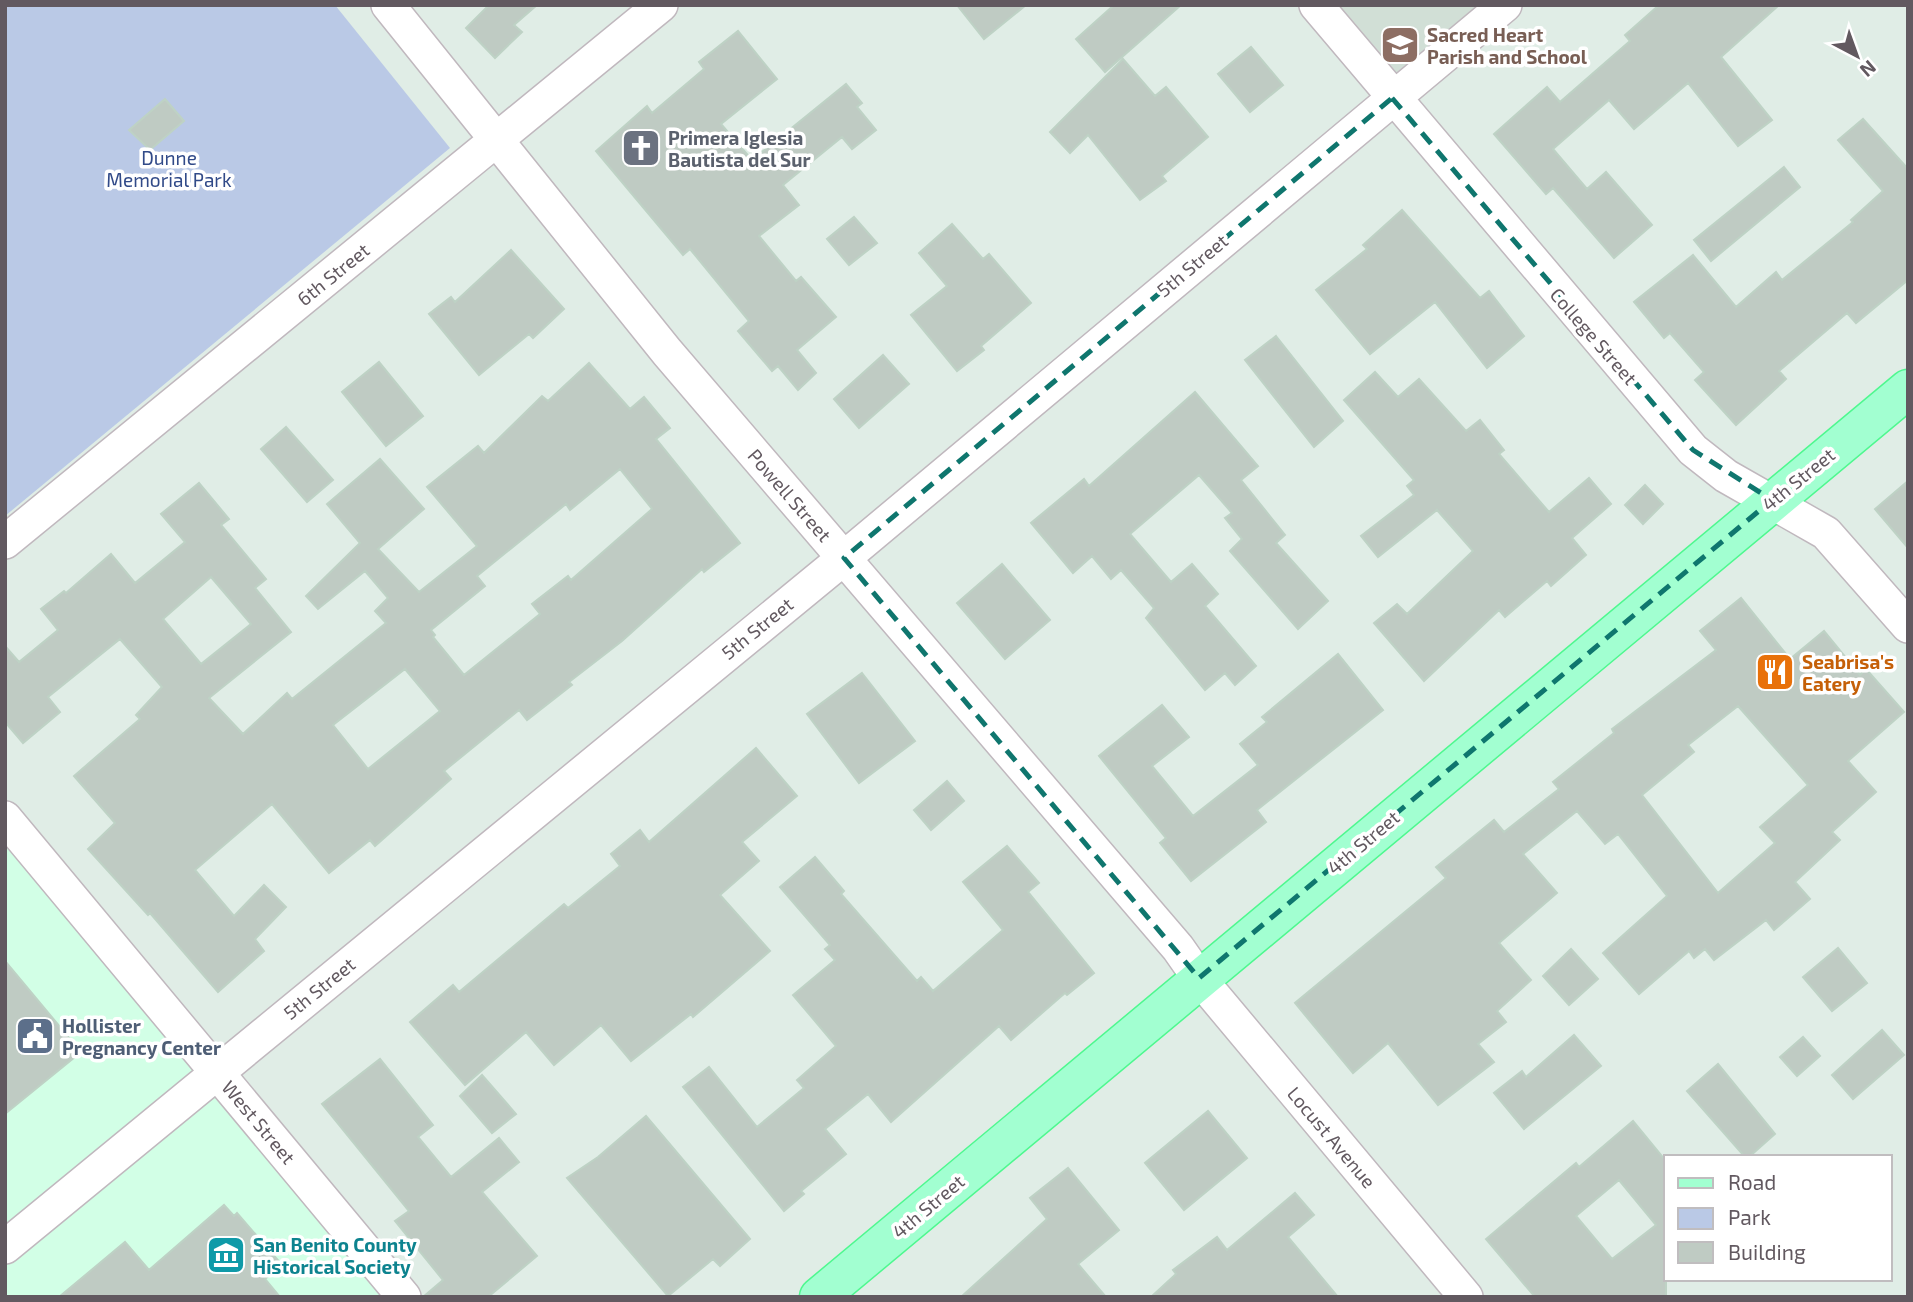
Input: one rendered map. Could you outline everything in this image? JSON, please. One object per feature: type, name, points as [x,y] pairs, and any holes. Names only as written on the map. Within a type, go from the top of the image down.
[{"type":"main road","name":"4th Street","points":[[819,1297],[1908,389]]},
{"type":"street","name":"Powell Street","points":[[388,5],[667,352],[1178,948],[1199,978]]},
{"type":"street","name":"6th Street","points":[[5,542],[497,142],[661,5]]},
{"type":"street","name":"College Street","points":[[1316,5],[1392,98],[1693,450],[1726,476],[1826,533],[1908,626]]},
{"type":"street","name":"5th Street","points":[[5,1247],[844,558],[1506,5]]},
{"type":"street","name":"West Street","points":[[5,818],[404,1297]]},
{"type":"street","name":"Locust Avenue","points":[[1199,978],[1466,1297]]},
{"type":"highlighted area","points":[[1392,98],[1693,450],[1772,500],[1199,978],[844,558]]},
{"type":"shaded area","name":"Sacred Heart Parish and School","points":[[1327,5],[1490,5],[1392,84]]},
{"type":"shaded area","points":[[5,822],[398,1297],[5,1297]]},
{"type":"green space","name":"Dunne Memorial Park","points":[[5,5],[335,5],[450,148],[5,516]]},
{"type":"building","points":[[489,5],[537,5],[514,25],[522,32],[495,58],[466,28]]},
{"type":"building","points":[[957,5],[1026,5],[984,39]]},
{"type":"building","points":[[1114,5],[1181,5],[1105,72],[1076,39]]},
{"type":"building","points":[[1659,5],[1779,5],[1721,57],[1772,120],[1738,146],[1688,83],[1634,129],[1609,100],[1553,149],[1587,189],[1606,172],[1652,225],[1614,258],[1553,188],[1546,194],[1494,134],[1547,87],[1560,102],[1630,41],[1625,35]]},
{"type":"building","points":[[738,31],[777,79],[721,124],[752,160],[846,84],[862,103],[857,107],[876,130],[852,149],[842,137],[783,185],[799,205],[759,236],[796,281],[801,277],[836,317],[797,350],[816,373],[798,390],[778,366],[772,371],[738,331],[749,321],[690,249],[683,255],[596,151],[647,106],[652,113],[704,69],[699,62]]},
{"type":"building","points":[[1251,47],[1283,85],[1250,112],[1218,74]]},
{"type":"building","points":[[1123,59],[1155,96],[1166,87],[1208,137],[1162,176],[1166,181],[1140,200],[1088,135],[1070,153],[1050,132]]},
{"type":"building","points":[[165,99],[184,121],[150,150],[129,130]]},
{"type":"building","points":[[1863,119],[1908,169],[1908,280],[1856,323],[1847,313],[1779,371],[1786,379],[1736,425],[1695,380],[1704,372],[1670,333],[1664,338],[1634,302],[1693,255],[1736,307],[1776,272],[1782,280],[1853,222],[1851,220],[1883,191],[1838,140]]},
{"type":"building","points":[[1784,167],[1800,187],[1711,261],[1694,240]]},
{"type":"building","points":[[1402,210],[1480,298],[1489,291],[1524,336],[1487,368],[1435,302],[1370,354],[1316,290],[1367,249],[1363,245]]},
{"type":"building","points":[[854,217],[877,243],[849,265],[827,239]]},
{"type":"building","points":[[952,224],[983,259],[989,254],[1031,303],[981,346],[984,350],[957,371],[911,315],[947,286],[919,253]]},
{"type":"building","points":[[511,250],[564,309],[533,338],[529,334],[479,375],[429,314],[451,297],[455,302]]},
{"type":"building","points":[[1276,336],[1343,421],[1314,447],[1245,360]]},
{"type":"building","points":[[883,355],[909,384],[859,428],[834,399]]},
{"type":"building","points":[[379,362],[423,416],[386,446],[342,392]]},
{"type":"building","points":[[589,363],[630,409],[644,397],[670,428],[656,439],[740,543],[704,572],[702,569],[622,641],[569,682],[572,685],[527,720],[519,710],[444,771],[451,779],[375,846],[370,840],[329,873],[272,804],[195,870],[234,916],[264,885],[286,907],[255,939],[264,951],[218,992],[150,913],[148,915],[88,849],[115,823],[74,776],[140,719],[136,715],[162,687],[120,639],[48,697],[60,712],[23,743],[5,722],[5,646],[19,662],[58,630],[41,609],[64,591],[66,593],[111,554],[135,583],[185,542],[161,514],[199,483],[229,519],[221,525],[266,579],[255,588],[291,632],[209,698],[243,734],[287,693],[292,699],[386,623],[375,611],[388,598],[365,571],[318,609],[306,596],[360,543],[327,504],[380,459],[424,509],[378,549],[419,592],[477,546],[427,487],[478,446],[484,453],[542,396],[548,401]],"holes":[[[620,469],[652,509],[571,580],[568,576],[532,604],[540,614],[464,675],[433,637],[435,635],[431,630],[485,586],[477,576],[566,504],[570,510]],[[211,577],[251,624],[201,664],[163,619]],[[405,669],[440,711],[368,769],[333,725]]]},
{"type":"building","points":[[1375,372],[1398,397],[1419,379],[1466,431],[1480,420],[1504,450],[1499,454],[1549,512],[1589,478],[1611,504],[1572,538],[1586,555],[1551,586],[1547,581],[1505,617],[1499,610],[1424,681],[1374,623],[1397,604],[1407,614],[1473,551],[1437,510],[1378,557],[1361,536],[1414,495],[1407,486],[1414,480],[1344,400]]},
{"type":"building","points":[[1195,392],[1258,466],[1241,480],[1285,535],[1276,543],[1328,601],[1298,629],[1230,551],[1242,539],[1225,518],[1232,513],[1199,475],[1130,534],[1171,582],[1192,564],[1218,594],[1205,606],[1256,666],[1235,685],[1225,673],[1205,690],[1146,618],[1154,608],[1121,570],[1111,579],[1092,556],[1073,573],[1031,523],[1084,479],[1089,486]]},
{"type":"building","points":[[286,427],[333,480],[307,502],[261,449]]},
{"type":"building","points":[[1908,481],[1908,548],[1875,509]]},
{"type":"building","points":[[1645,485],[1663,504],[1643,524],[1625,505]]},
{"type":"building","points":[[1002,564],[1050,620],[1005,659],[957,603]]},
{"type":"building","points":[[1741,598],[1790,659],[1824,631],[1860,675],[1866,669],[1904,712],[1848,761],[1876,792],[1832,832],[1840,840],[1795,882],[1810,899],[1774,930],[1766,920],[1714,960],[1705,949],[1694,958],[1689,951],[1639,994],[1603,953],[1667,896],[1618,834],[1605,844],[1577,811],[1523,854],[1557,893],[1499,943],[1531,980],[1497,1011],[1506,1022],[1478,1044],[1494,1062],[1438,1105],[1388,1043],[1353,1073],[1295,1003],[1446,878],[1436,867],[1494,820],[1504,832],[1559,789],[1553,782],[1614,733],[1612,729],[1716,650],[1700,631]],"holes":[[[1738,706],[1808,785],[1760,827],[1775,843],[1718,893],[1642,795],[1694,752],[1688,745]]]},
{"type":"building","points":[[1338,654],[1383,710],[1257,810],[1266,822],[1191,881],[1160,843],[1166,838],[1099,756],[1162,705],[1189,737],[1152,766],[1193,816],[1258,765],[1240,744],[1267,722],[1262,717]]},
{"type":"building","points":[[862,673],[915,741],[859,783],[807,714]]},
{"type":"building","points":[[756,748],[797,796],[742,842],[759,861],[720,895],[770,951],[693,1017],[691,1014],[631,1061],[601,1025],[554,1065],[526,1032],[465,1085],[410,1022],[453,985],[459,992],[564,904],[568,908],[620,866],[611,854],[640,830],[649,842]]},
{"type":"building","points":[[947,781],[964,801],[931,830],[914,810]]},
{"type":"building","points":[[1007,846],[1039,883],[1028,892],[1094,973],[1067,995],[1065,993],[1011,1040],[999,1026],[891,1122],[868,1094],[825,1129],[846,1154],[801,1191],[804,1194],[784,1211],[683,1087],[709,1067],[757,1127],[804,1088],[797,1080],[836,1046],[793,995],[835,960],[825,949],[830,945],[780,887],[815,857],[844,891],[841,894],[917,981],[921,977],[933,991],[1003,930],[963,882]]},
{"type":"building","points":[[1838,948],[1867,983],[1832,1011],[1803,977]]},
{"type":"building","points":[[1571,949],[1598,979],[1569,1005],[1543,976]]},
{"type":"building","points":[[5,961],[81,1052],[5,1114]]},
{"type":"building","points":[[1882,1030],[1904,1055],[1853,1099],[1832,1075]]},
{"type":"building","points":[[1574,1035],[1601,1066],[1524,1129],[1494,1093],[1522,1071],[1526,1077]]},
{"type":"building","points":[[1803,1037],[1820,1056],[1797,1076],[1780,1057]]},
{"type":"building","points":[[380,1059],[433,1125],[418,1137],[451,1177],[499,1138],[519,1162],[482,1192],[537,1256],[488,1297],[423,1297],[443,1280],[395,1221],[409,1211],[322,1104]]},
{"type":"building","points":[[1718,1064],[1775,1134],[1751,1155],[1743,1155],[1687,1091]]},
{"type":"building","points":[[482,1075],[516,1114],[492,1133],[460,1096]]},
{"type":"building","points":[[1208,1111],[1247,1158],[1184,1210],[1145,1163]]},
{"type":"building","points":[[646,1116],[750,1239],[720,1266],[713,1259],[668,1296],[567,1178],[598,1157]]},
{"type":"building","points":[[1633,1121],[1664,1159],[1666,1297],[1535,1297],[1486,1239],[1576,1163],[1579,1167]],"holes":[[[1619,1180],[1656,1225],[1612,1259],[1576,1216]]]},
{"type":"building","points":[[1068,1168],[1119,1230],[1078,1264],[1106,1297],[961,1297],[1047,1219],[1030,1198]]},
{"type":"building","points":[[1295,1193],[1314,1215],[1288,1237],[1338,1297],[1151,1297],[1176,1274],[1173,1270],[1217,1237],[1227,1250]]},
{"type":"building","points":[[224,1205],[234,1216],[237,1213],[282,1265],[265,1279],[280,1297],[59,1297],[125,1242],[149,1270]]},
{"type":"place","name":"Sacred Heart Parish and School","points":[[1400,45]]},
{"type":"place","name":"Primera Iglesia Bautista del Sur","points":[[641,148]]},
{"type":"place","name":"Seabrisa's Eatery","points":[[1775,672]]},
{"type":"place","name":"Hollister Pregnancy Center","points":[[35,1036]]},
{"type":"place","name":"San Benito County Historical Society","points":[[226,1255]]}]
